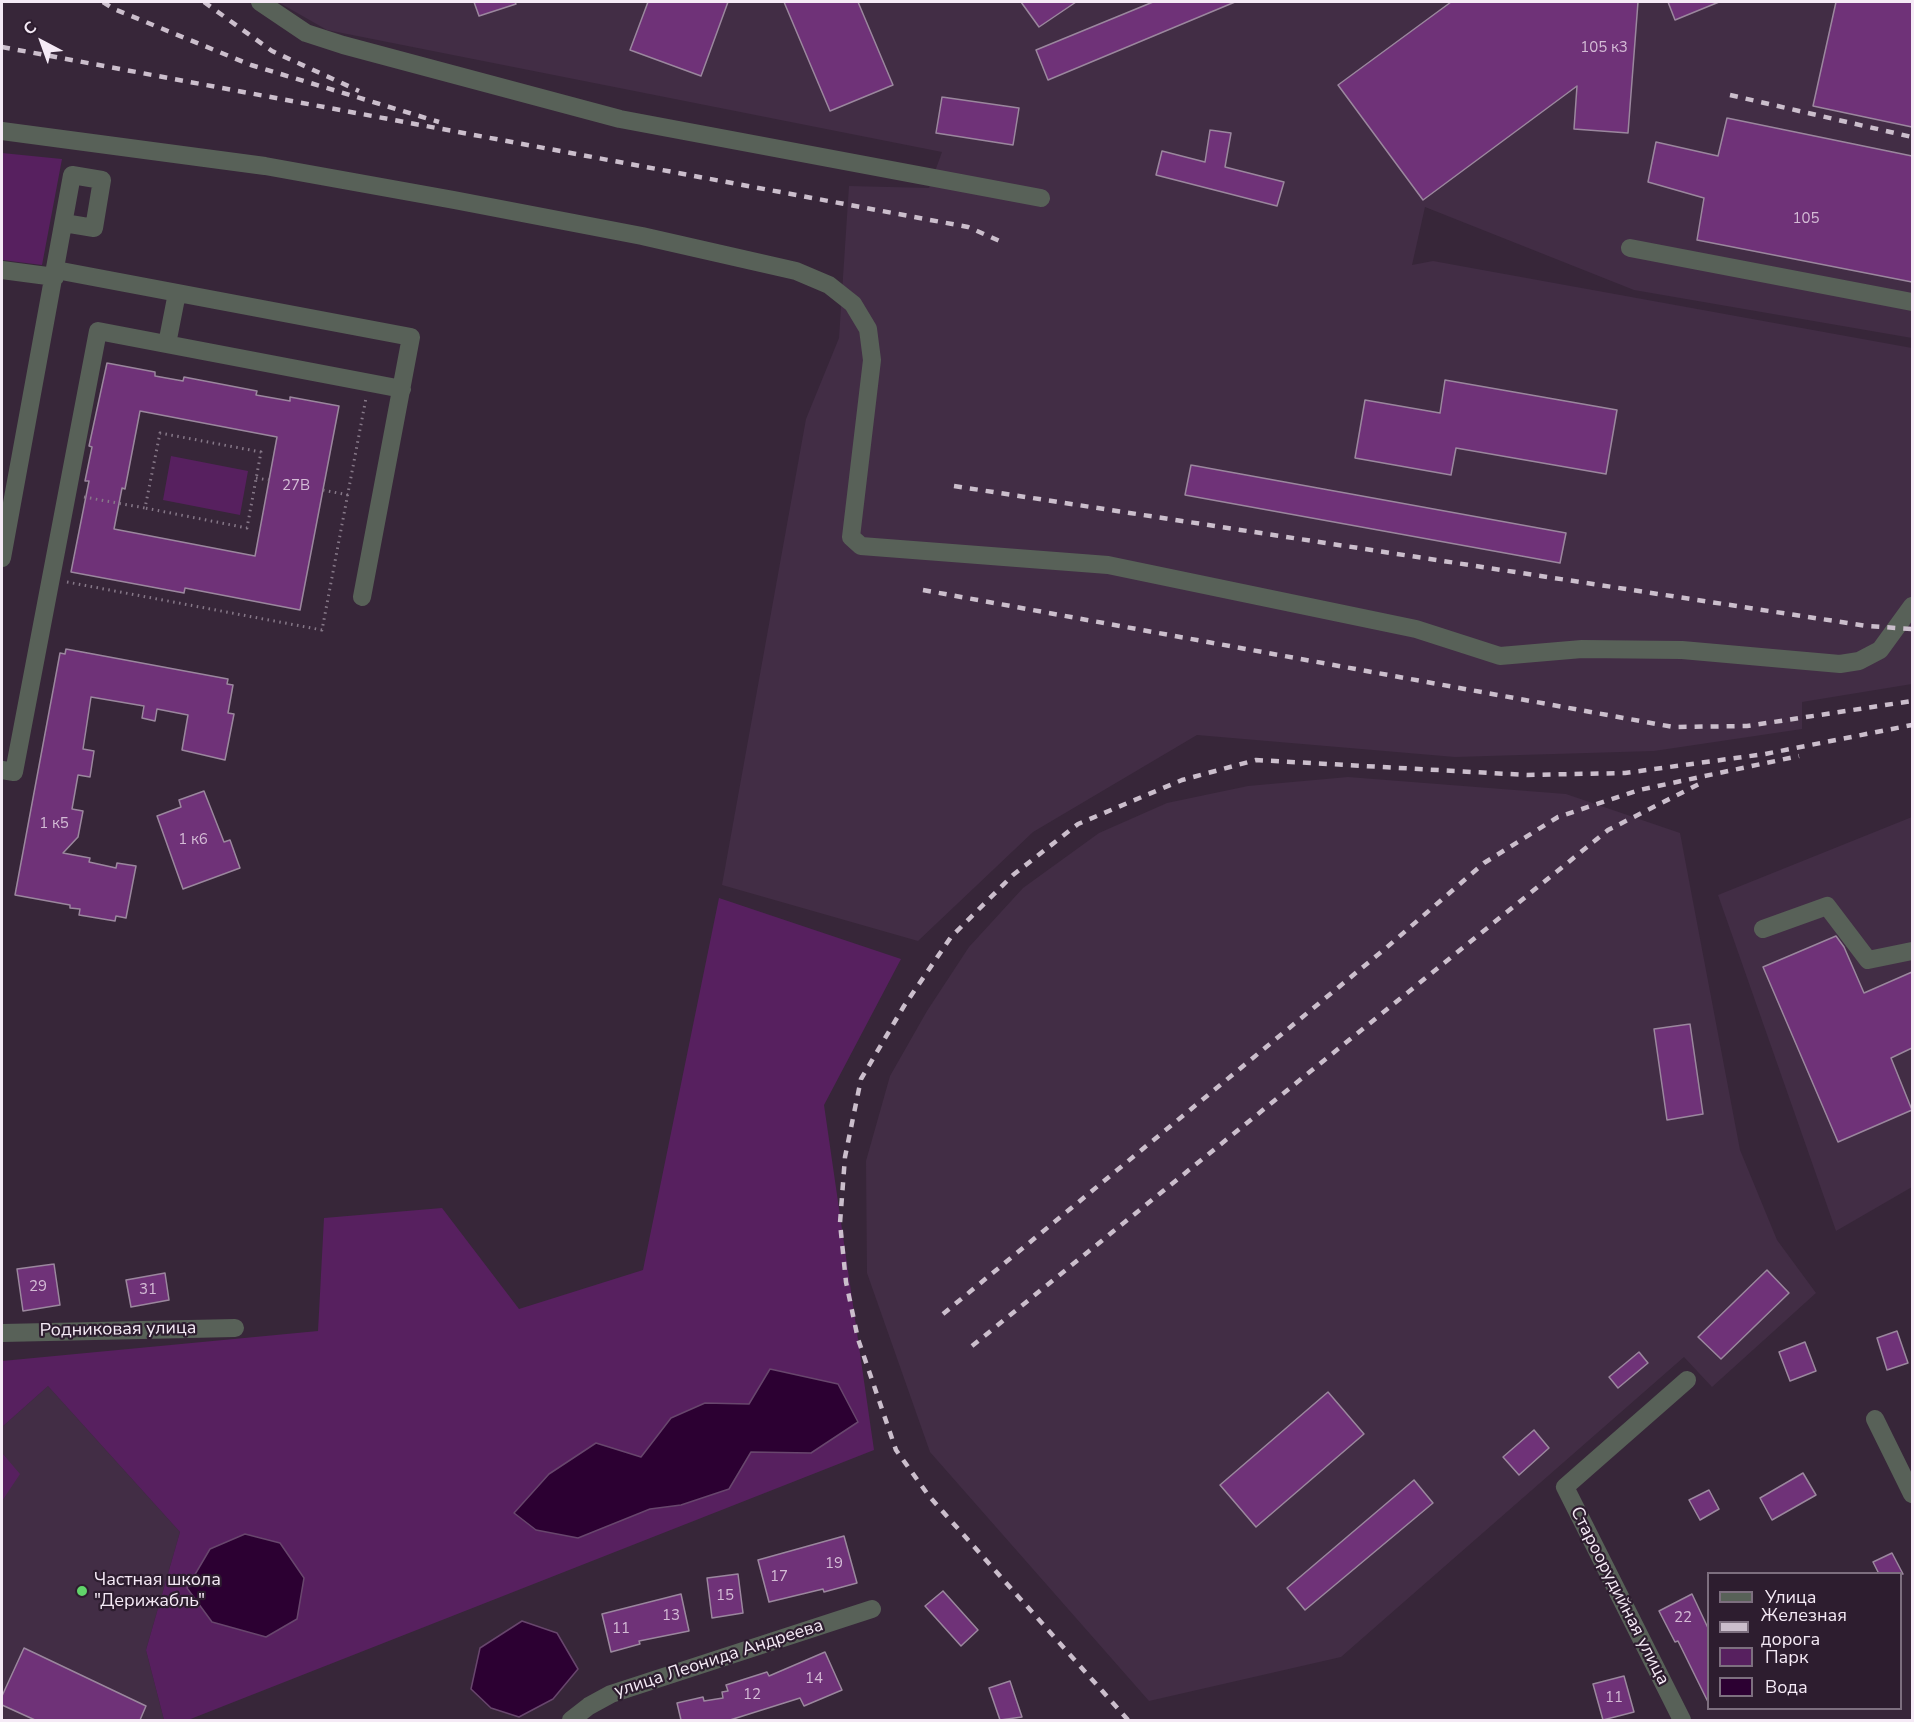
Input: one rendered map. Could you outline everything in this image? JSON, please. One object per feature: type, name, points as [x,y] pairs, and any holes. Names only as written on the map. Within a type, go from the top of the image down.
[{"type":"street","points":[[260,2],[306,33],[620,119],[1041,198]]},
{"type":"street","points":[[2,131],[265,166],[454,200],[642,236],[796,271],[829,285],[853,304],[868,329],[872,360],[851,537],[861,546],[1108,565],[1416,629],[1500,656],[1582,650],[1682,650],[1840,664],[1859,661],[1880,650],[1912,606]]},
{"type":"street","points":[[2,558],[64,223]]},
{"type":"street","points":[[1630,248],[1912,302]]},
{"type":"street","points":[[2,270],[56,274],[177,293],[411,337],[362,597]]},
{"type":"street","points":[[167,345],[177,293]]},
{"type":"street","points":[[2,770],[14,772],[98,331],[402,389]]},
{"type":"street","points":[[1763,928],[1827,906],[1868,960],[1912,951]]},
{"type":"street","name":"Родниковая улица","points":[[2,1333],[235,1328]]},
{"type":"street","name":"Староорудийная улица","points":[[1682,1720],[1565,1487],[1687,1380]]},
{"type":"street","points":[[1875,1419],[1912,1494]]},
{"type":"street","name":"улица Леонида Андреева","points":[[571,1720],[611,1694],[872,1609]]},
{"type":"path","points":[[51,579],[322,630],[369,383]]},
{"type":"path","points":[[67,494],[247,528],[261,452],[160,433],[145,508]]},
{"type":"path","points":[[256,478],[269,480]]},
{"type":"path","points":[[323,490],[348,495]]},
{"type":"shaded area","points":[[278,2],[1912,2],[1912,338],[1634,290],[1425,207],[1412,265],[1433,261],[1912,348],[1912,684],[1802,702],[1802,729],[1654,751],[1455,757],[1197,735],[1033,832],[918,941],[722,885],[806,419],[839,338],[849,186],[929,188],[942,152],[327,30]]},
{"type":"shaded area","points":[[1348,777],[1566,794],[1680,833],[1740,1150],[1777,1240],[1816,1293],[1712,1387],[1684,1357],[1341,1657],[1149,1701],[930,1452],[867,1273],[866,1161],[890,1076],[927,1011],[969,947],[1023,888],[1099,833],[1167,803],[1248,786]]},
{"type":"shaded area","points":[[1912,817],[1912,1187],[1836,1231],[1718,895]]},
{"type":"shaded area","name":"Частная школа \"Дерижабль\"","points":[[48,1386],[180,1532],[146,1650],[164,1720],[2,1720],[2,1427]]},
{"type":"green space","points":[[2,153],[62,159],[42,265],[2,260]]},
{"type":"green space","points":[[171,456],[248,471],[240,515],[163,500]]},
{"type":"green space","points":[[719,898],[901,959],[824,1105],[874,1450],[188,1720],[164,1720],[146,1650],[180,1532],[48,1386],[2,1427],[2,1361],[318,1331],[324,1218],[442,1208],[519,1309],[643,1270]]},
{"type":"green space","points":[[2,1453],[20,1474],[2,1501]]},
{"type":"water","points":[[770,1369],[838,1384],[858,1422],[811,1453],[751,1452],[729,1489],[681,1505],[650,1509],[578,1538],[536,1530],[514,1513],[549,1474],[596,1443],[641,1457],[671,1418],[705,1403],[749,1404]]},
{"type":"water","points":[[245,1534],[280,1543],[304,1578],[297,1619],[266,1637],[212,1622],[187,1588],[210,1549]]},
{"type":"water","points":[[522,1621],[557,1633],[578,1669],[553,1699],[519,1717],[491,1708],[471,1689],[480,1648]]},
{"type":"building","points":[[474,2],[515,2],[516,4],[479,16]]},
{"type":"building","points":[[648,2],[728,2],[701,76],[630,50]]},
{"type":"building","points":[[784,2],[858,2],[893,85],[830,111]]},
{"type":"building","points":[[1021,2],[1076,2],[1039,27]]},
{"type":"building","points":[[1153,2],[1235,2],[1048,80],[1036,50]]},
{"type":"building","points":[[1451,2],[1638,2],[1628,133],[1574,129],[1577,86],[1423,200],[1338,85]]},
{"type":"building","points":[[1668,2],[1719,2],[1675,20]]},
{"type":"building","points":[[1836,2],[1912,2],[1912,127],[1813,106]]},
{"type":"building","points":[[942,97],[1019,108],[1013,145],[936,133]]},
{"type":"building","points":[[1727,118],[1912,156],[1912,282],[1697,240],[1704,198],[1648,182],[1656,142],[1718,156]]},
{"type":"building","points":[[1210,130],[1231,133],[1225,167],[1284,182],[1277,206],[1156,175],[1162,151],[1205,162]]},
{"type":"building","points":[[107,363],[155,372],[155,376],[183,381],[184,377],[257,391],[256,395],[290,401],[290,397],[339,406],[300,610],[185,588],[184,593],[71,572],[89,481],[85,481],[92,447],[89,446]],"holes":[[[140,411],[277,437],[255,556],[114,529],[122,488],[125,489]]]},
{"type":"building","points":[[1445,380],[1617,410],[1606,474],[1456,448],[1451,475],[1355,458],[1365,400],[1440,413]]},
{"type":"building","points":[[1191,465],[1566,533],[1560,563],[1185,495]]},
{"type":"building","points":[[66,649],[228,679],[227,684],[233,685],[228,713],[234,714],[225,760],[182,750],[188,715],[157,709],[155,721],[142,718],[144,706],[91,697],[83,749],[94,751],[90,777],[78,775],[72,809],[83,811],[78,837],[63,853],[90,858],[89,862],[116,868],[117,863],[136,866],[126,918],[116,916],[115,921],[79,915],[80,909],[70,908],[70,905],[15,895],[60,653],[65,654]]},
{"type":"building","points":[[204,791],[224,842],[230,840],[240,868],[183,889],[157,816],[181,807],[179,800]]},
{"type":"building","points":[[1836,936],[1844,947],[1864,993],[1912,972],[1912,1048],[1891,1058],[1912,1110],[1838,1142],[1763,967]]},
{"type":"building","points":[[1690,1024],[1703,1114],[1667,1120],[1654,1029]]},
{"type":"building","points":[[54,1264],[60,1305],[23,1311],[17,1269]]},
{"type":"building","points":[[1767,1270],[1789,1293],[1721,1359],[1698,1337]]},
{"type":"building","points":[[165,1273],[169,1300],[131,1307],[126,1280]]},
{"type":"building","points":[[1897,1331],[1908,1363],[1887,1370],[1877,1338]]},
{"type":"building","points":[[1805,1342],[1816,1371],[1790,1381],[1779,1352]]},
{"type":"building","points":[[1639,1352],[1648,1363],[1618,1388],[1609,1377]]},
{"type":"building","points":[[1328,1392],[1364,1434],[1256,1527],[1220,1485]]},
{"type":"building","points":[[1534,1430],[1549,1448],[1519,1475],[1503,1457]]},
{"type":"building","points":[[1803,1473],[1816,1495],[1772,1520],[1760,1498]]},
{"type":"building","points":[[1414,1480],[1433,1503],[1305,1610],[1287,1588]]},
{"type":"building","points":[[1709,1490],[1719,1509],[1700,1520],[1689,1500]]},
{"type":"building","points":[[844,1536],[857,1583],[824,1592],[823,1589],[769,1602],[758,1560]]},
{"type":"building","points":[[1892,1553],[1902,1572],[1878,1572],[1873,1562]]},
{"type":"building","points":[[738,1574],[743,1613],[712,1618],[707,1578]]},
{"type":"building","points":[[943,1591],[978,1630],[961,1646],[925,1606]]},
{"type":"building","points":[[681,1594],[689,1631],[639,1641],[640,1644],[611,1652],[602,1614]]},
{"type":"building","points":[[1692,1594],[1707,1626],[1707,1700],[1678,1641],[1675,1642],[1659,1611]]},
{"type":"building","points":[[24,1648],[146,1706],[140,1720],[35,1720],[2,1705],[2,1696]]},
{"type":"building","points":[[825,1652],[842,1690],[804,1706],[800,1698],[730,1720],[681,1720],[677,1703],[703,1697],[704,1701],[723,1698],[722,1692],[728,1691],[726,1685],[767,1672],[769,1676]]},
{"type":"building","points":[[1624,1676],[1634,1712],[1603,1720],[1593,1684]]},
{"type":"building","points":[[1010,1681],[1022,1717],[1000,1720],[989,1688]]},
{"type":"railway","points":[[103,2],[114,9],[251,65],[439,122]]},
{"type":"railway","points":[[204,2],[272,51],[359,91]]},
{"type":"railway","points":[[2,47],[968,227],[1004,243]]},
{"type":"railway","points":[[1730,95],[1912,137]]},
{"type":"railway","points":[[954,486],[1867,626],[1912,629]]},
{"type":"railway","points":[[923,590],[1673,727],[1747,726],[1912,701]]},
{"type":"railway","points":[[1128,1720],[929,1496],[896,1450],[858,1339],[846,1282],[840,1223],[845,1157],[861,1079],[904,1006],[951,937],[1013,875],[1078,824],[1182,780],[1256,760],[1527,775],[1625,773],[1765,754],[1912,725]]},
{"type":"railway","points":[[943,1314],[1386,948],[1484,863],[1558,817],[1639,790],[1799,756]]},
{"type":"railway","points":[[972,1346],[1608,830],[1703,782]]},
{"type":"place","name":"Частная школа \"Дерижабль\"","points":[[82,1591]]}]
